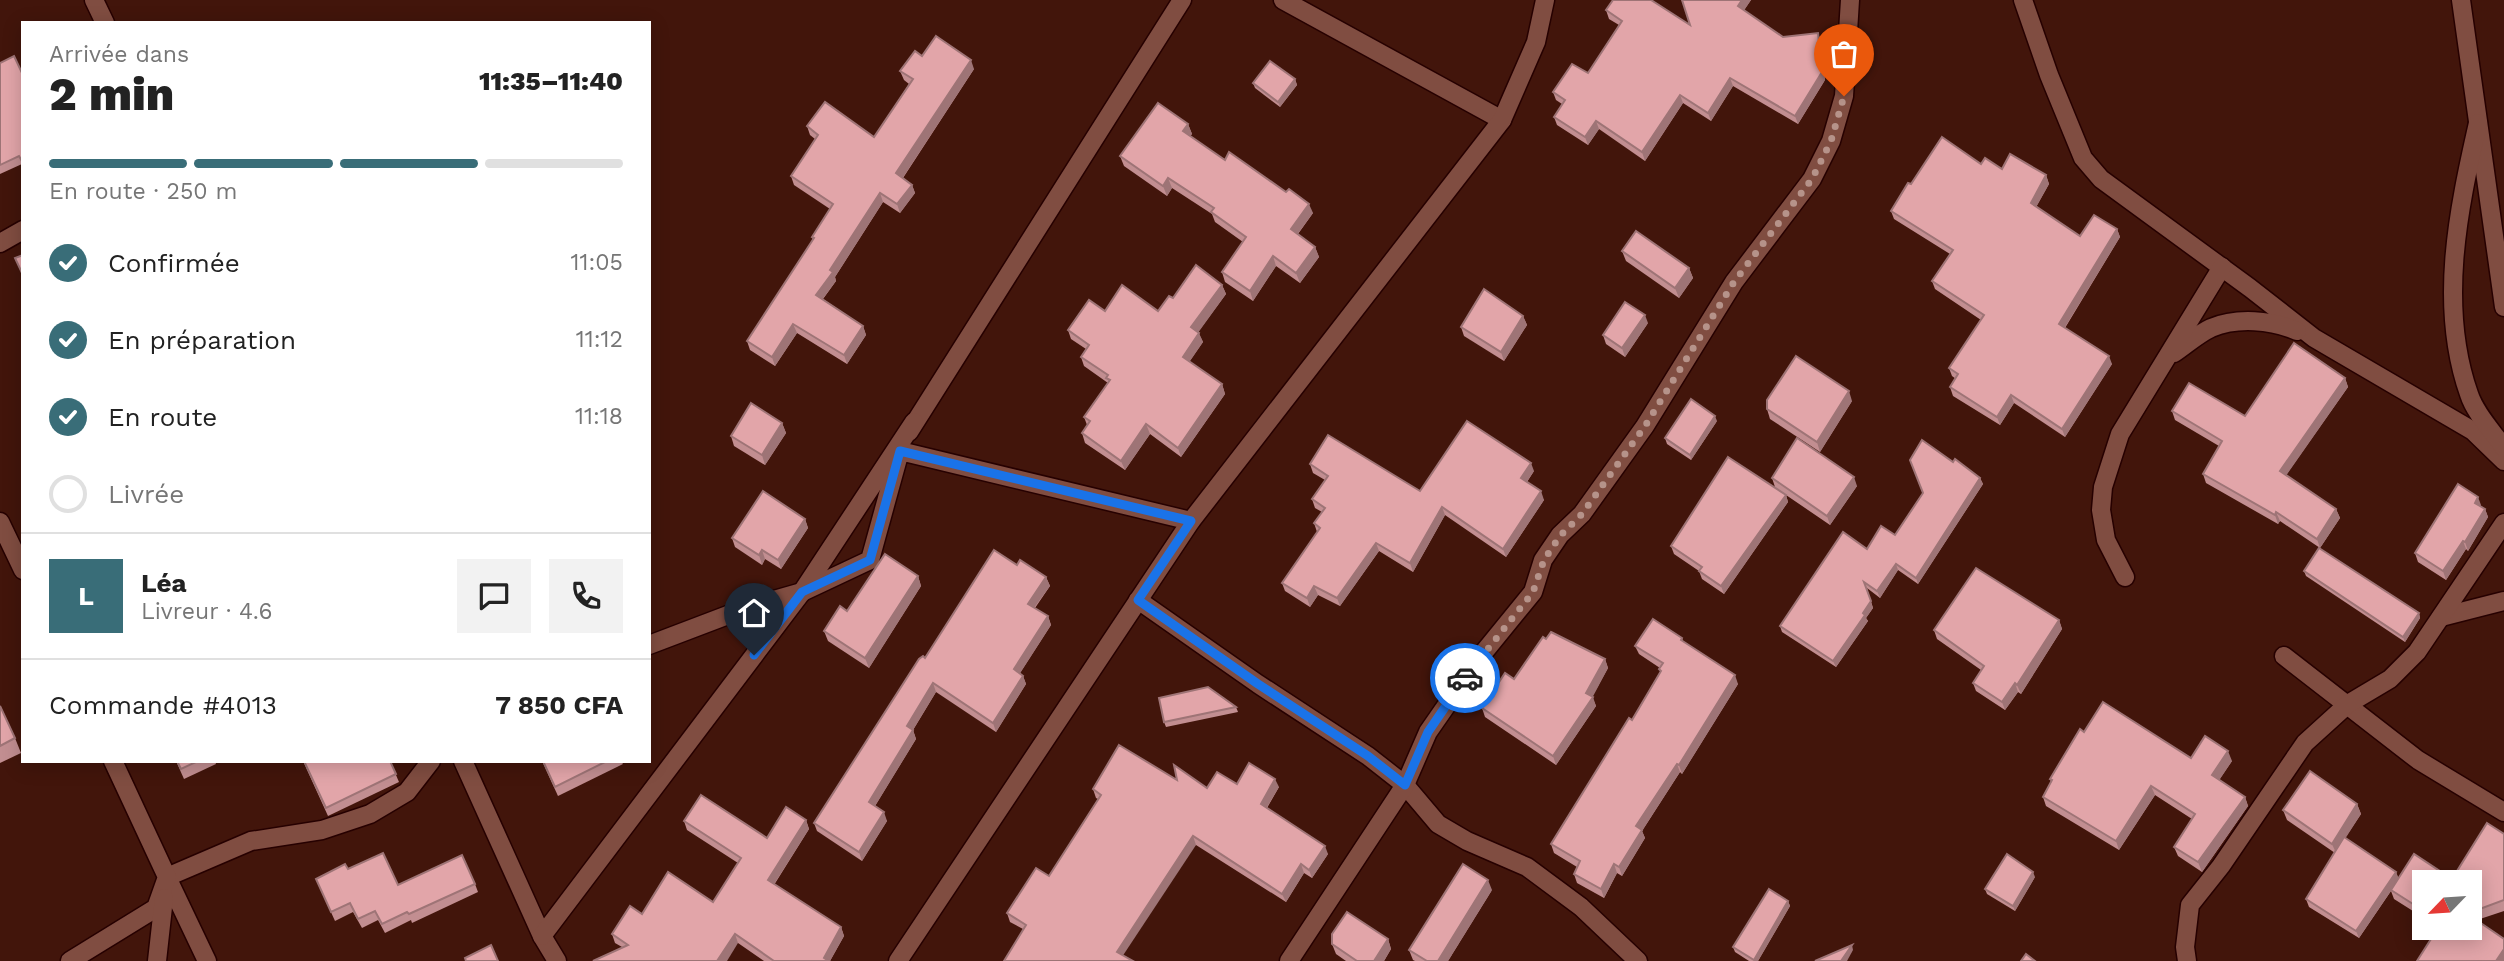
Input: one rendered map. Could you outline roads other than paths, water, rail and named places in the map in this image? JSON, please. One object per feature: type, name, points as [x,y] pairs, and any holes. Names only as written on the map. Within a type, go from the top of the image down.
[{"type":"street","points":[[94,0],[104,21]]},
{"type":"street","points":[[542,936],[802,592],[914,422],[1182,0]]},
{"type":"street","points":[[1283,0],[1502,120]]},
{"type":"street","points":[[898,961],[1191,521],[1502,120],[1536,42],[1545,0]]},
{"type":"street","points":[[1289,961],[1405,785],[1428,732],[1480,657],[1533,592],[1549,552],[1560,536],[1582,514],[1645,426],[1734,282],[1812,179],[1831,141],[1844,96],[1850,0]]},
{"type":"street","points":[[2023,0],[2049,75],[2083,158],[2101,179],[2314,338]]},
{"type":"street","points":[[2461,0],[2504,307]]},
{"type":"street","points":[[2479,124],[2464,187],[2453,260],[2454,337],[2469,397],[2504,448]]},
{"type":"street","points":[[0,243],[21,231]]},
{"type":"street","points":[[2125,577],[2106,540],[2101,510],[2103,487],[2120,434],[2222,267]]},
{"type":"street","points":[[2168,356],[2209,329],[2223,324],[2260,321],[2289,327],[2314,338],[2473,431],[2504,461]]},
{"type":"street","points":[[651,644],[749,607],[802,592],[870,560],[900,451],[914,422]]},
{"type":"street","points":[[900,451],[1191,521]]},
{"type":"street","points":[[0,522],[21,566]]},
{"type":"street","points":[[2187,961],[2185,947],[2190,905],[2221,866],[2305,743],[2348,704],[2390,679],[2417,652],[2504,523]]},
{"type":"street","points":[[1138,600],[1258,684],[1368,756],[1405,785],[1438,824],[1467,841],[1527,867],[1581,907],[1638,961]]},
{"type":"street","points":[[2441,617],[2504,601]]},
{"type":"street","points":[[2284,656],[2418,760],[2504,812]]},
{"type":"street","points":[[114,763],[207,961]]},
{"type":"street","points":[[69,961],[156,908],[167,877],[251,841],[322,830],[370,814],[407,792],[429,763]]},
{"type":"street","points":[[464,763],[542,936],[557,961]]},
{"type":"street","points":[[157,961],[167,877]]}]
